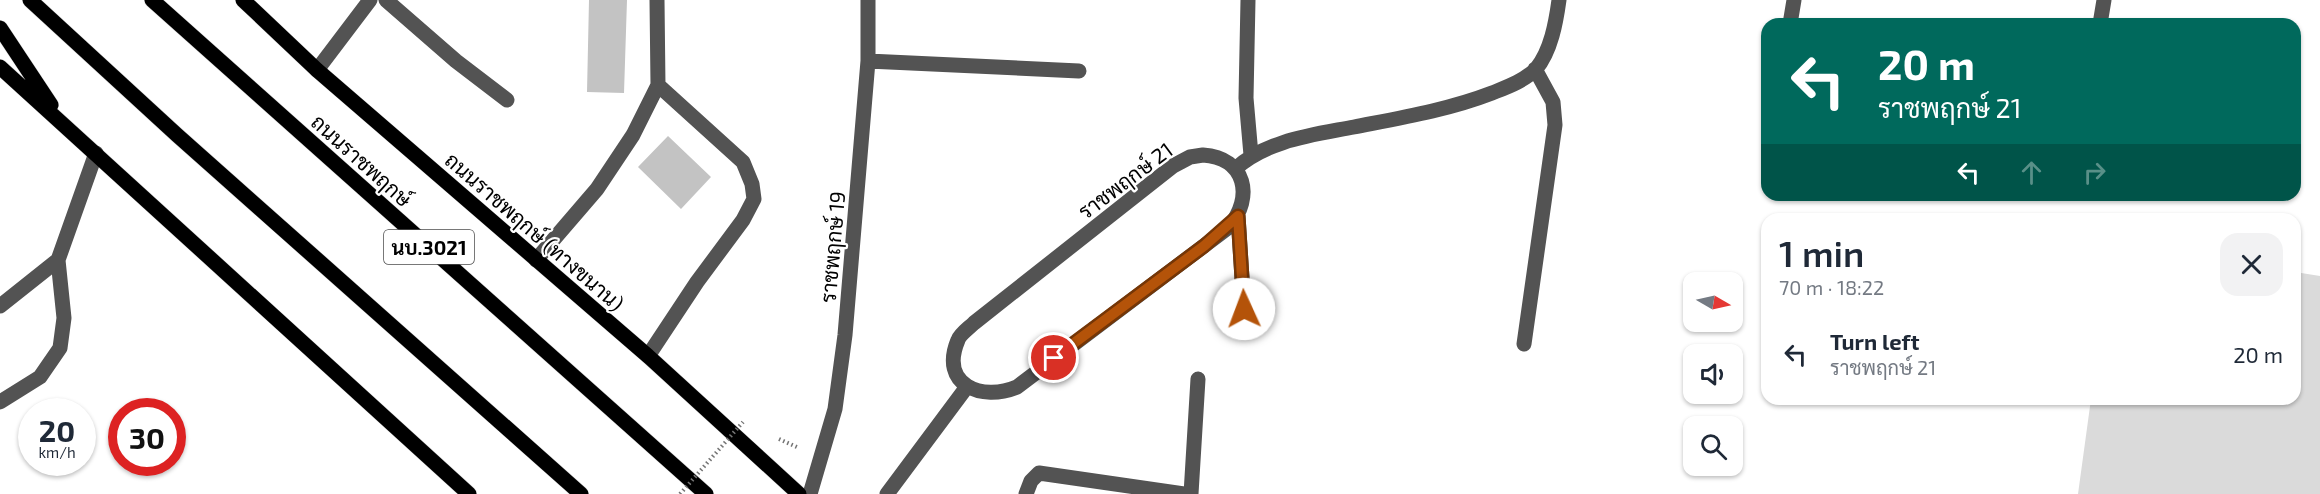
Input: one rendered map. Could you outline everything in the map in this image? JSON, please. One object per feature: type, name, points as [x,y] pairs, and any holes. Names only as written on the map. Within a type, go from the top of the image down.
[{"type":"main road","points":[[30,0],[195,151],[581,494]]},
{"type":"main road","name":"ถนนราชพฤกษ์","points":[[152,0],[706,494]]},
{"type":"main road","name":"ถนนราชพฤกษ์ (ทางขนาน)","points":[[243,0],[317,70],[648,356],[799,494]]},
{"type":"main road","points":[[0,28],[62,122]]},
{"type":"main road","points":[[0,67],[469,494]]},
{"type":"street","points":[[317,70],[370,0]]},
{"type":"street","points":[[386,0],[456,61],[507,100]]},
{"type":"street","points":[[536,260],[597,189],[633,135],[658,85],[657,0]]},
{"type":"street","name":"ราชพฤกษ์ 19","points":[[810,494],[835,409],[845,335],[868,61],[868,0]]},
{"type":"street","points":[[1248,0],[1246,98],[1251,154]]},
{"type":"street","points":[[1244,309],[1238,216],[1244,193],[1241,178],[1235,169],[1251,154],[1298,138],[1468,102],[1516,84],[1535,69],[1546,52],[1557,16],[1558,0]]},
{"type":"street","points":[[1791,18],[1794,0]]},
{"type":"street","points":[[2101,18],[2104,0]]},
{"type":"street","points":[[868,61],[1079,71]]},
{"type":"street","points":[[1524,344],[1555,125],[1553,102],[1535,69]]},
{"type":"street","points":[[648,356],[697,282],[743,220],[754,199],[752,184],[743,162],[658,85]]},
{"type":"street","points":[[0,402],[40,377],[60,348],[64,318],[58,260],[96,153]]},
{"type":"street","name":"ราชพฤกษ์ 21","points":[[966,388],[955,374],[954,356],[958,338],[974,323],[1173,166],[1190,157],[1203,155],[1216,156],[1235,169]]},
{"type":"street","points":[[887,494],[966,388],[1002,393],[1017,387],[1204,246],[1238,216]]},
{"type":"street","points":[[0,306],[58,260]]},
{"type":"street","points":[[1191,494],[1198,379]]},
{"type":"street","points":[[1026,494],[1031,481],[1039,473],[1184,494]]},
{"type":"path","points":[[680,494],[742,422]]},
{"type":"shaded area","points":[[2301,273],[2320,276],[2320,494],[2078,494],[2090,405],[2301,405]]},
{"type":"building","points":[[589,0],[627,0],[624,93],[587,92]]},
{"type":"building","points":[[668,136],[711,177],[681,209],[638,167]]},
{"type":"route","points":[[1054,358],[1229,227],[1238,216],[1242,250],[1244,309]]}]
